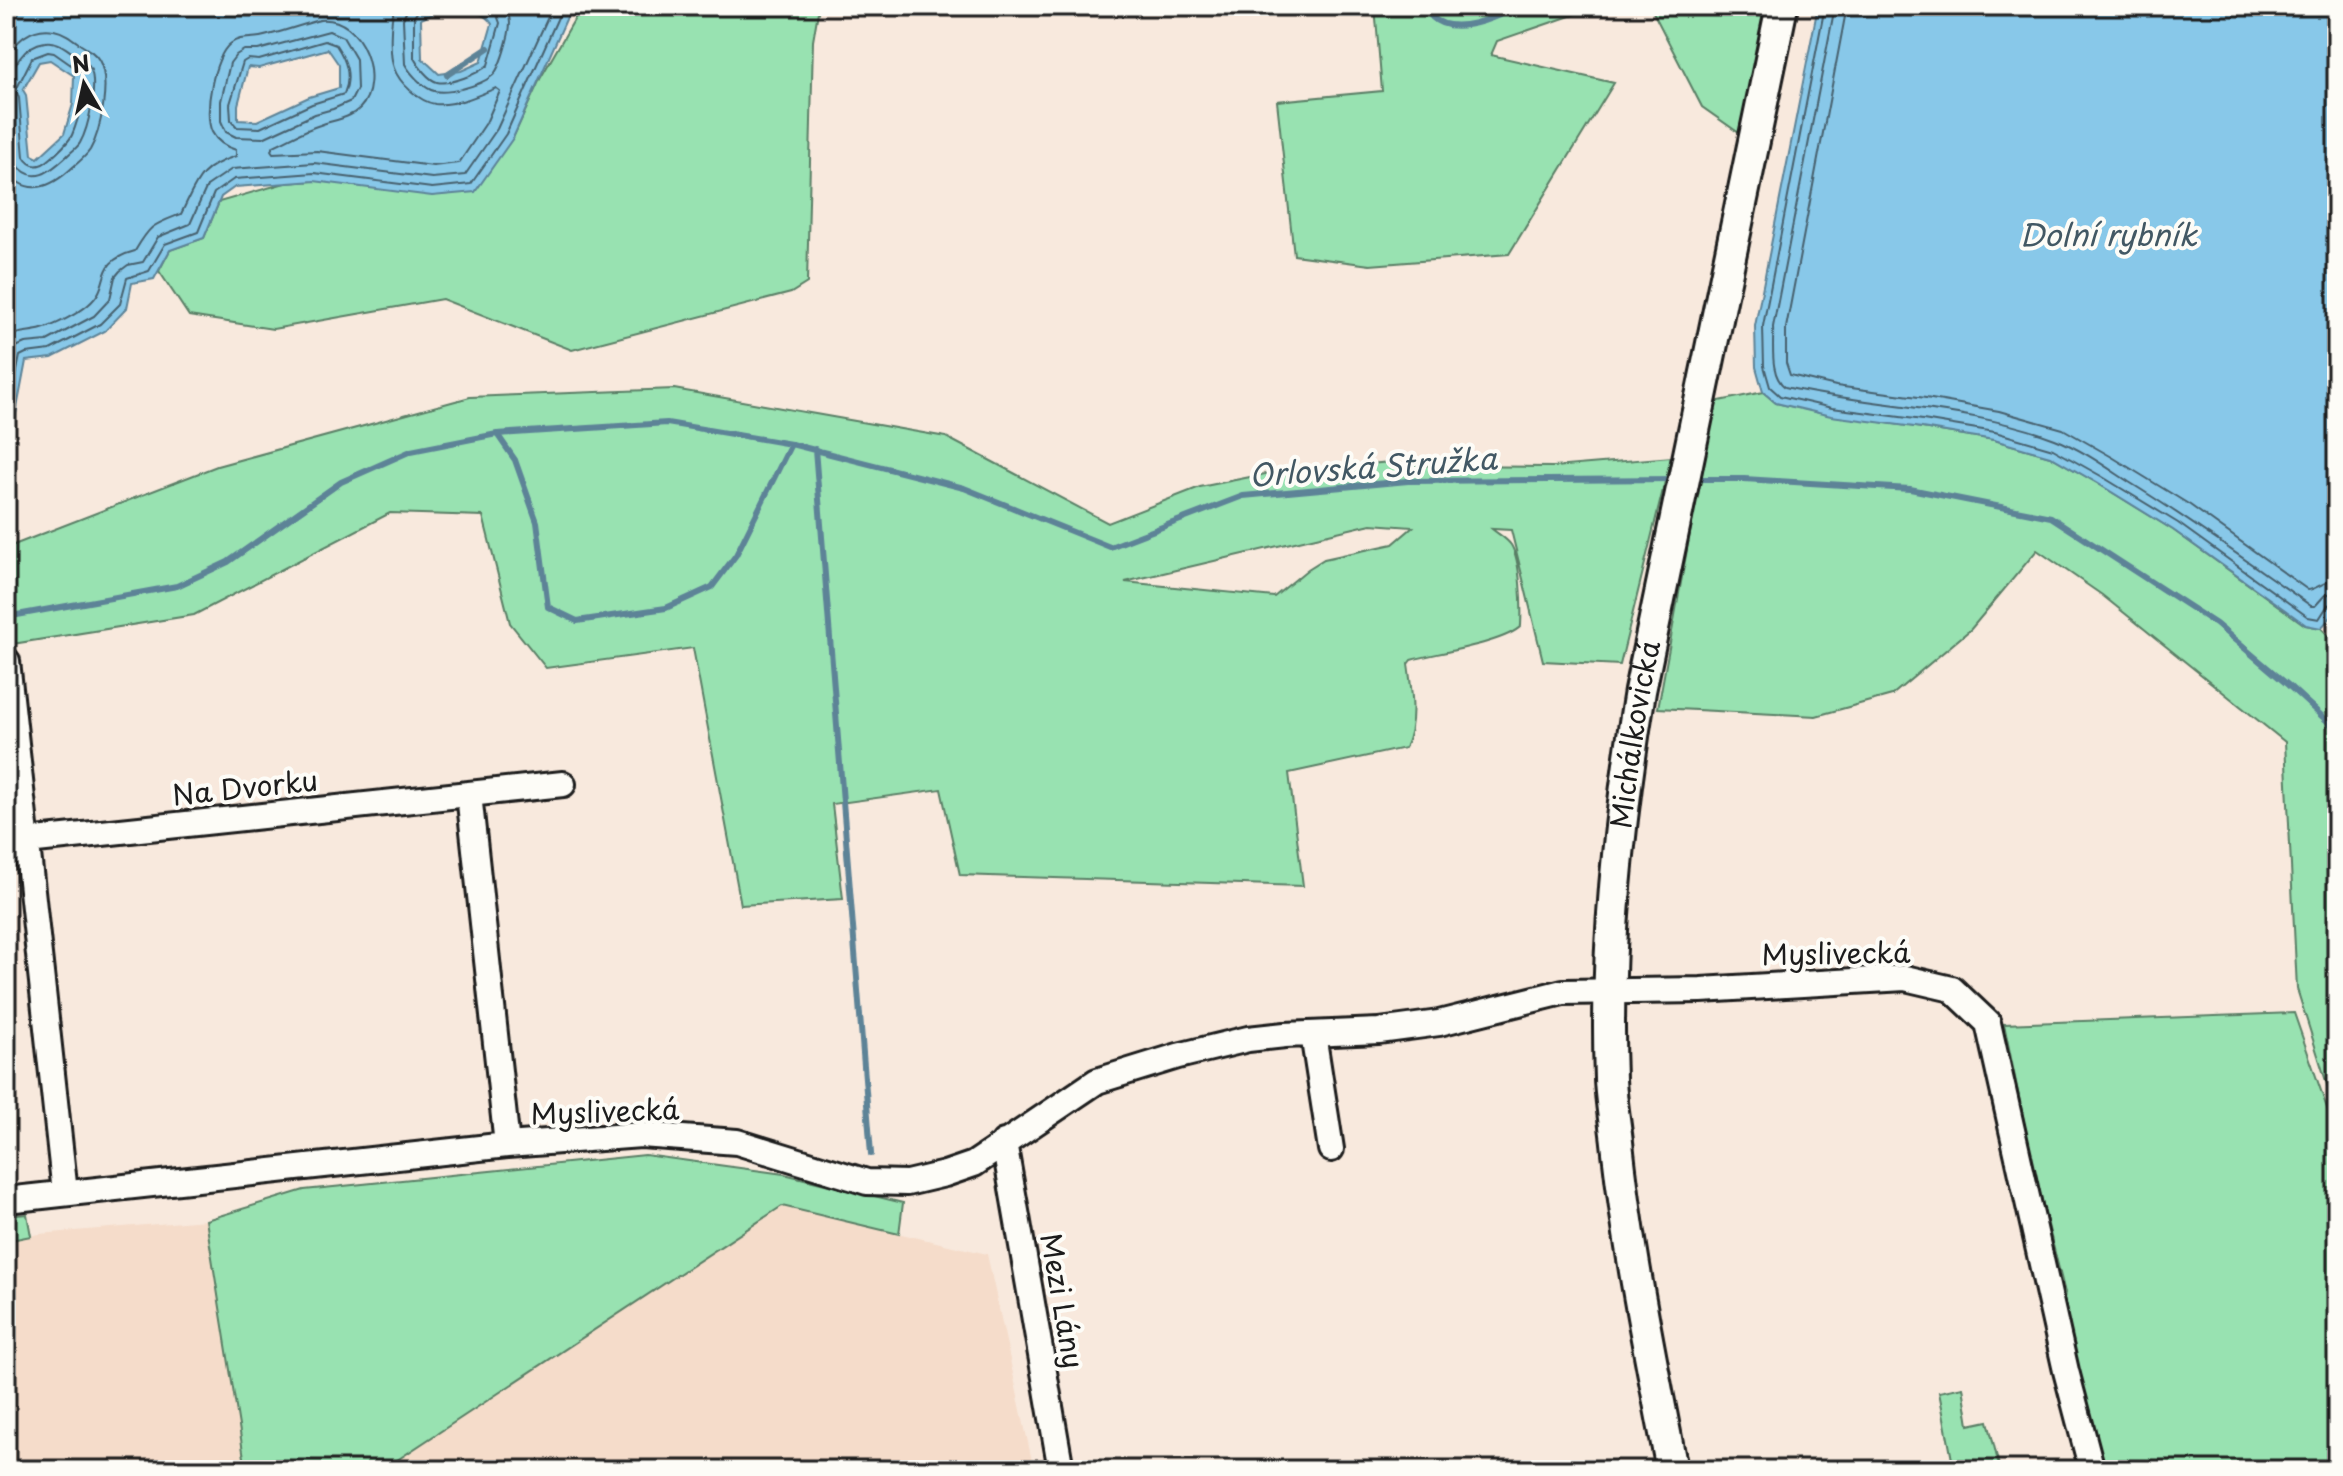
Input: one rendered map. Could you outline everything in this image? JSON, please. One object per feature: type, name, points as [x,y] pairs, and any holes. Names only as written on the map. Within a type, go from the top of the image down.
[{"type":"street","name":"Michálkovická","points":[[1672,1470],[1626,1223],[1610,1081],[1609,991],[1613,890],[1624,788],[1640,691],[1782,6]]},
{"type":"street","points":[[7,661],[65,1193]]},
{"type":"street","name":"Na Dvorku","points":[[27,841],[563,784]]},
{"type":"street","points":[[469,794],[507,1145]]},
{"type":"street","name":"Myslivecká","points":[[6,1200],[507,1145],[641,1135],[737,1142],[867,1182],[907,1183],[974,1164],[1097,1081],[1248,1039],[1379,1031],[1439,1023],[1563,992],[1701,990],[1905,978],[1952,989],[1988,1023],[2066,1371],[2092,1470]]},
{"type":"street","points":[[1313,1034],[1331,1149]]},
{"type":"street","name":"Mezi Lány","points":[[1004,1142],[1061,1470]]},
{"type":"shaded area","points":[[782,1206],[987,1254],[1034,1470],[382,1470]]},
{"type":"shaded area","points":[[206,1220],[246,1470],[6,1470],[6,1241],[39,1234]]},
{"type":"green space","points":[[582,6],[819,6],[813,41],[807,283],[791,293],[572,350],[442,299],[273,329],[189,316],[159,271],[170,250],[204,238],[219,202],[285,183],[314,181],[513,138],[540,79]]},
{"type":"green space","points":[[1375,6],[1650,6],[1576,14],[1497,41],[1491,55],[1614,83],[1509,254],[1370,265],[1294,255],[1277,101],[1382,91]]},
{"type":"green space","points":[[1650,6],[1766,6],[1739,133],[1702,107]]},
{"type":"green space","points":[[674,389],[946,437],[1108,523],[1200,487],[1265,474],[1390,462],[1431,466],[1554,467],[1671,457],[1620,665],[1543,661],[1511,530],[1492,529],[1509,543],[1517,562],[1521,626],[1501,638],[1411,660],[1408,664],[1412,717],[1405,748],[1289,773],[1303,886],[960,875],[941,789],[832,804],[843,899],[741,905],[693,648],[546,668],[510,623],[483,516],[390,513],[194,615],[6,645],[6,548],[217,466],[470,397]],"holes":[[[1371,524],[1413,527],[1393,544],[1324,559],[1274,597],[1125,582]]]},
{"type":"green space","points":[[1763,392],[1776,403],[1831,415],[1994,440],[2050,456],[2173,530],[2305,625],[2321,628],[2337,644],[2337,1116],[2297,989],[2285,742],[2102,595],[2037,550],[1971,629],[1892,695],[1816,716],[1658,708],[1714,402]]},
{"type":"green space","points":[[2294,1013],[2337,1137],[2337,1470],[2106,1470],[2062,1310],[2065,1293],[2032,1161],[2004,1024]]},
{"type":"green space","points":[[645,1155],[784,1174],[903,1203],[899,1234],[782,1206],[382,1470],[246,1470],[206,1220],[304,1190]]},
{"type":"green space","points":[[27,1214],[31,1236],[6,1241],[6,1216]]},
{"type":"green space","points":[[1963,1387],[1969,1425],[1988,1421],[2000,1470],[1954,1470],[1939,1392]]},
{"type":"water","points":[[6,6],[572,6],[513,138],[475,192],[432,196],[314,181],[235,187],[221,197],[204,238],[170,250],[154,279],[132,283],[127,308],[105,331],[52,358],[26,361],[6,466]],"holes":[[[447,8],[478,13],[492,24],[481,62],[461,71],[439,74],[422,58],[421,19]],[[328,49],[339,65],[339,88],[309,97],[257,121],[238,120],[238,105],[248,67],[259,68]],[[50,60],[74,76],[73,104],[64,134],[38,158],[32,155],[23,90],[39,62]]]},
{"type":"water","name":"Dolní rybník","points":[[1818,6],[2337,6],[2337,594],[2332,616],[2321,628],[2306,625],[2173,530],[2050,456],[1994,440],[1831,416],[1776,403],[1763,392],[1756,367],[1755,326]]},
{"type":"waterway","points":[[1425,6],[1432,17],[1451,25],[1475,23],[1518,6]]},
{"type":"waterway","points":[[447,75],[488,48]]},
{"type":"waterway","points":[[497,434],[667,423],[791,444]]},
{"type":"waterway","name":"Orlovská Stružka","points":[[6,617],[177,586],[228,562],[341,482],[411,451],[497,434],[515,460],[537,522],[548,607],[577,621],[666,608],[712,587],[736,555],[791,444],[964,488],[1110,547],[1243,496],[1408,481],[1676,479]]},
{"type":"waterway","points":[[815,449],[871,1154]]},
{"type":"waterway","name":"Orlovská Stružka","points":[[1691,479],[1744,479],[1910,489],[2051,517],[2216,624],[2337,730]]}]
